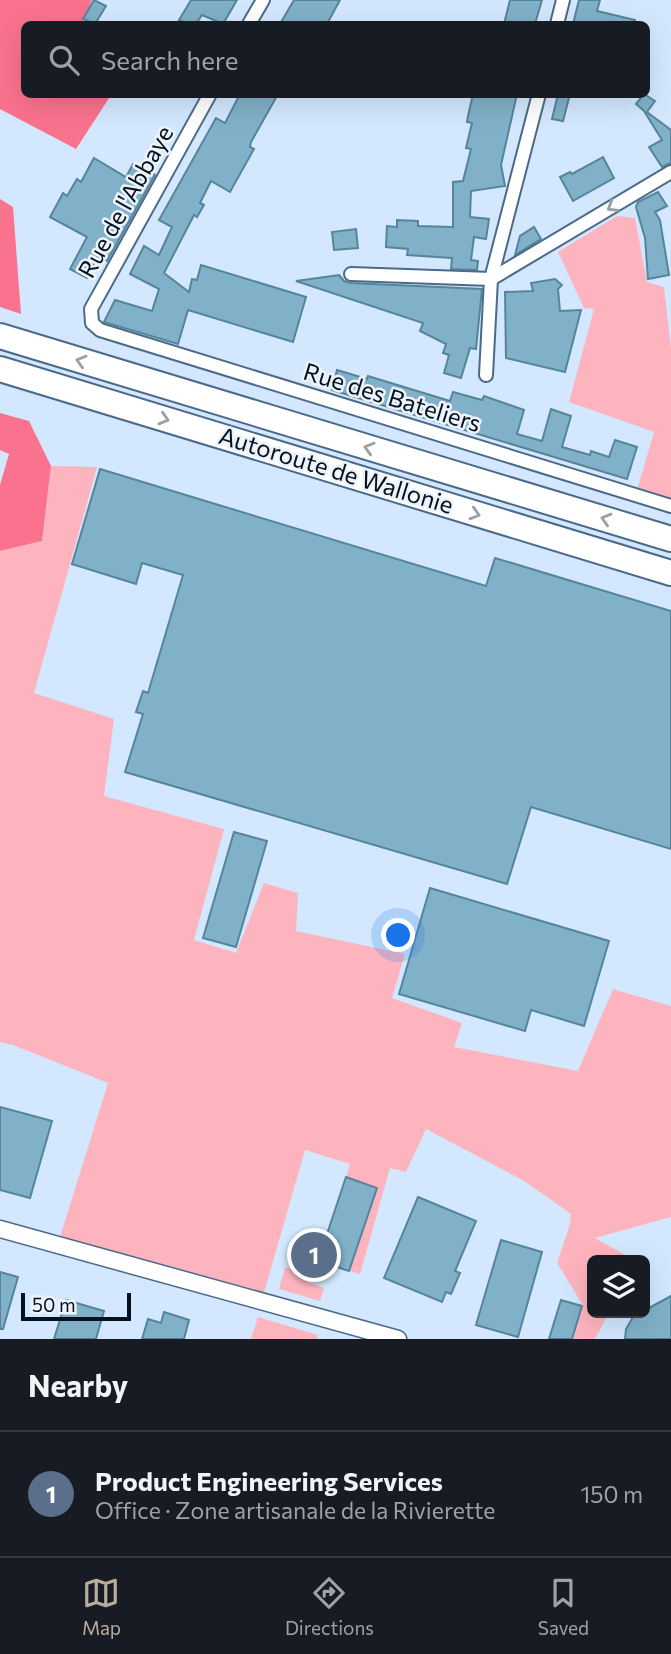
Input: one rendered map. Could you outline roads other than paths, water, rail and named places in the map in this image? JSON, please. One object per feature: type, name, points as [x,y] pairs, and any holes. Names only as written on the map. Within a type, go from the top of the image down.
[{"type":"highway","name":"Autoroute de Wallonie","points":[[0,336],[671,539]]},
{"type":"highway","name":"Autoroute de Wallonie","points":[[0,369],[671,573]]},
{"type":"street","points":[[251,21],[263,0]]},
{"type":"street","points":[[558,21],[563,0]]},
{"type":"street","name":"Rue de l'Abbaye","points":[[100,330],[92,323],[91,309],[208,98]]},
{"type":"street","points":[[485,376],[491,279],[538,98]]},
{"type":"street","points":[[351,274],[491,279],[671,172]]},
{"type":"street","name":"Rue des Bateliers","points":[[100,330],[671,506]]},
{"type":"street","points":[[0,1229],[398,1339]]},
{"type":"place","name":"Product Engineering Services","points":[[314,1255]]}]
